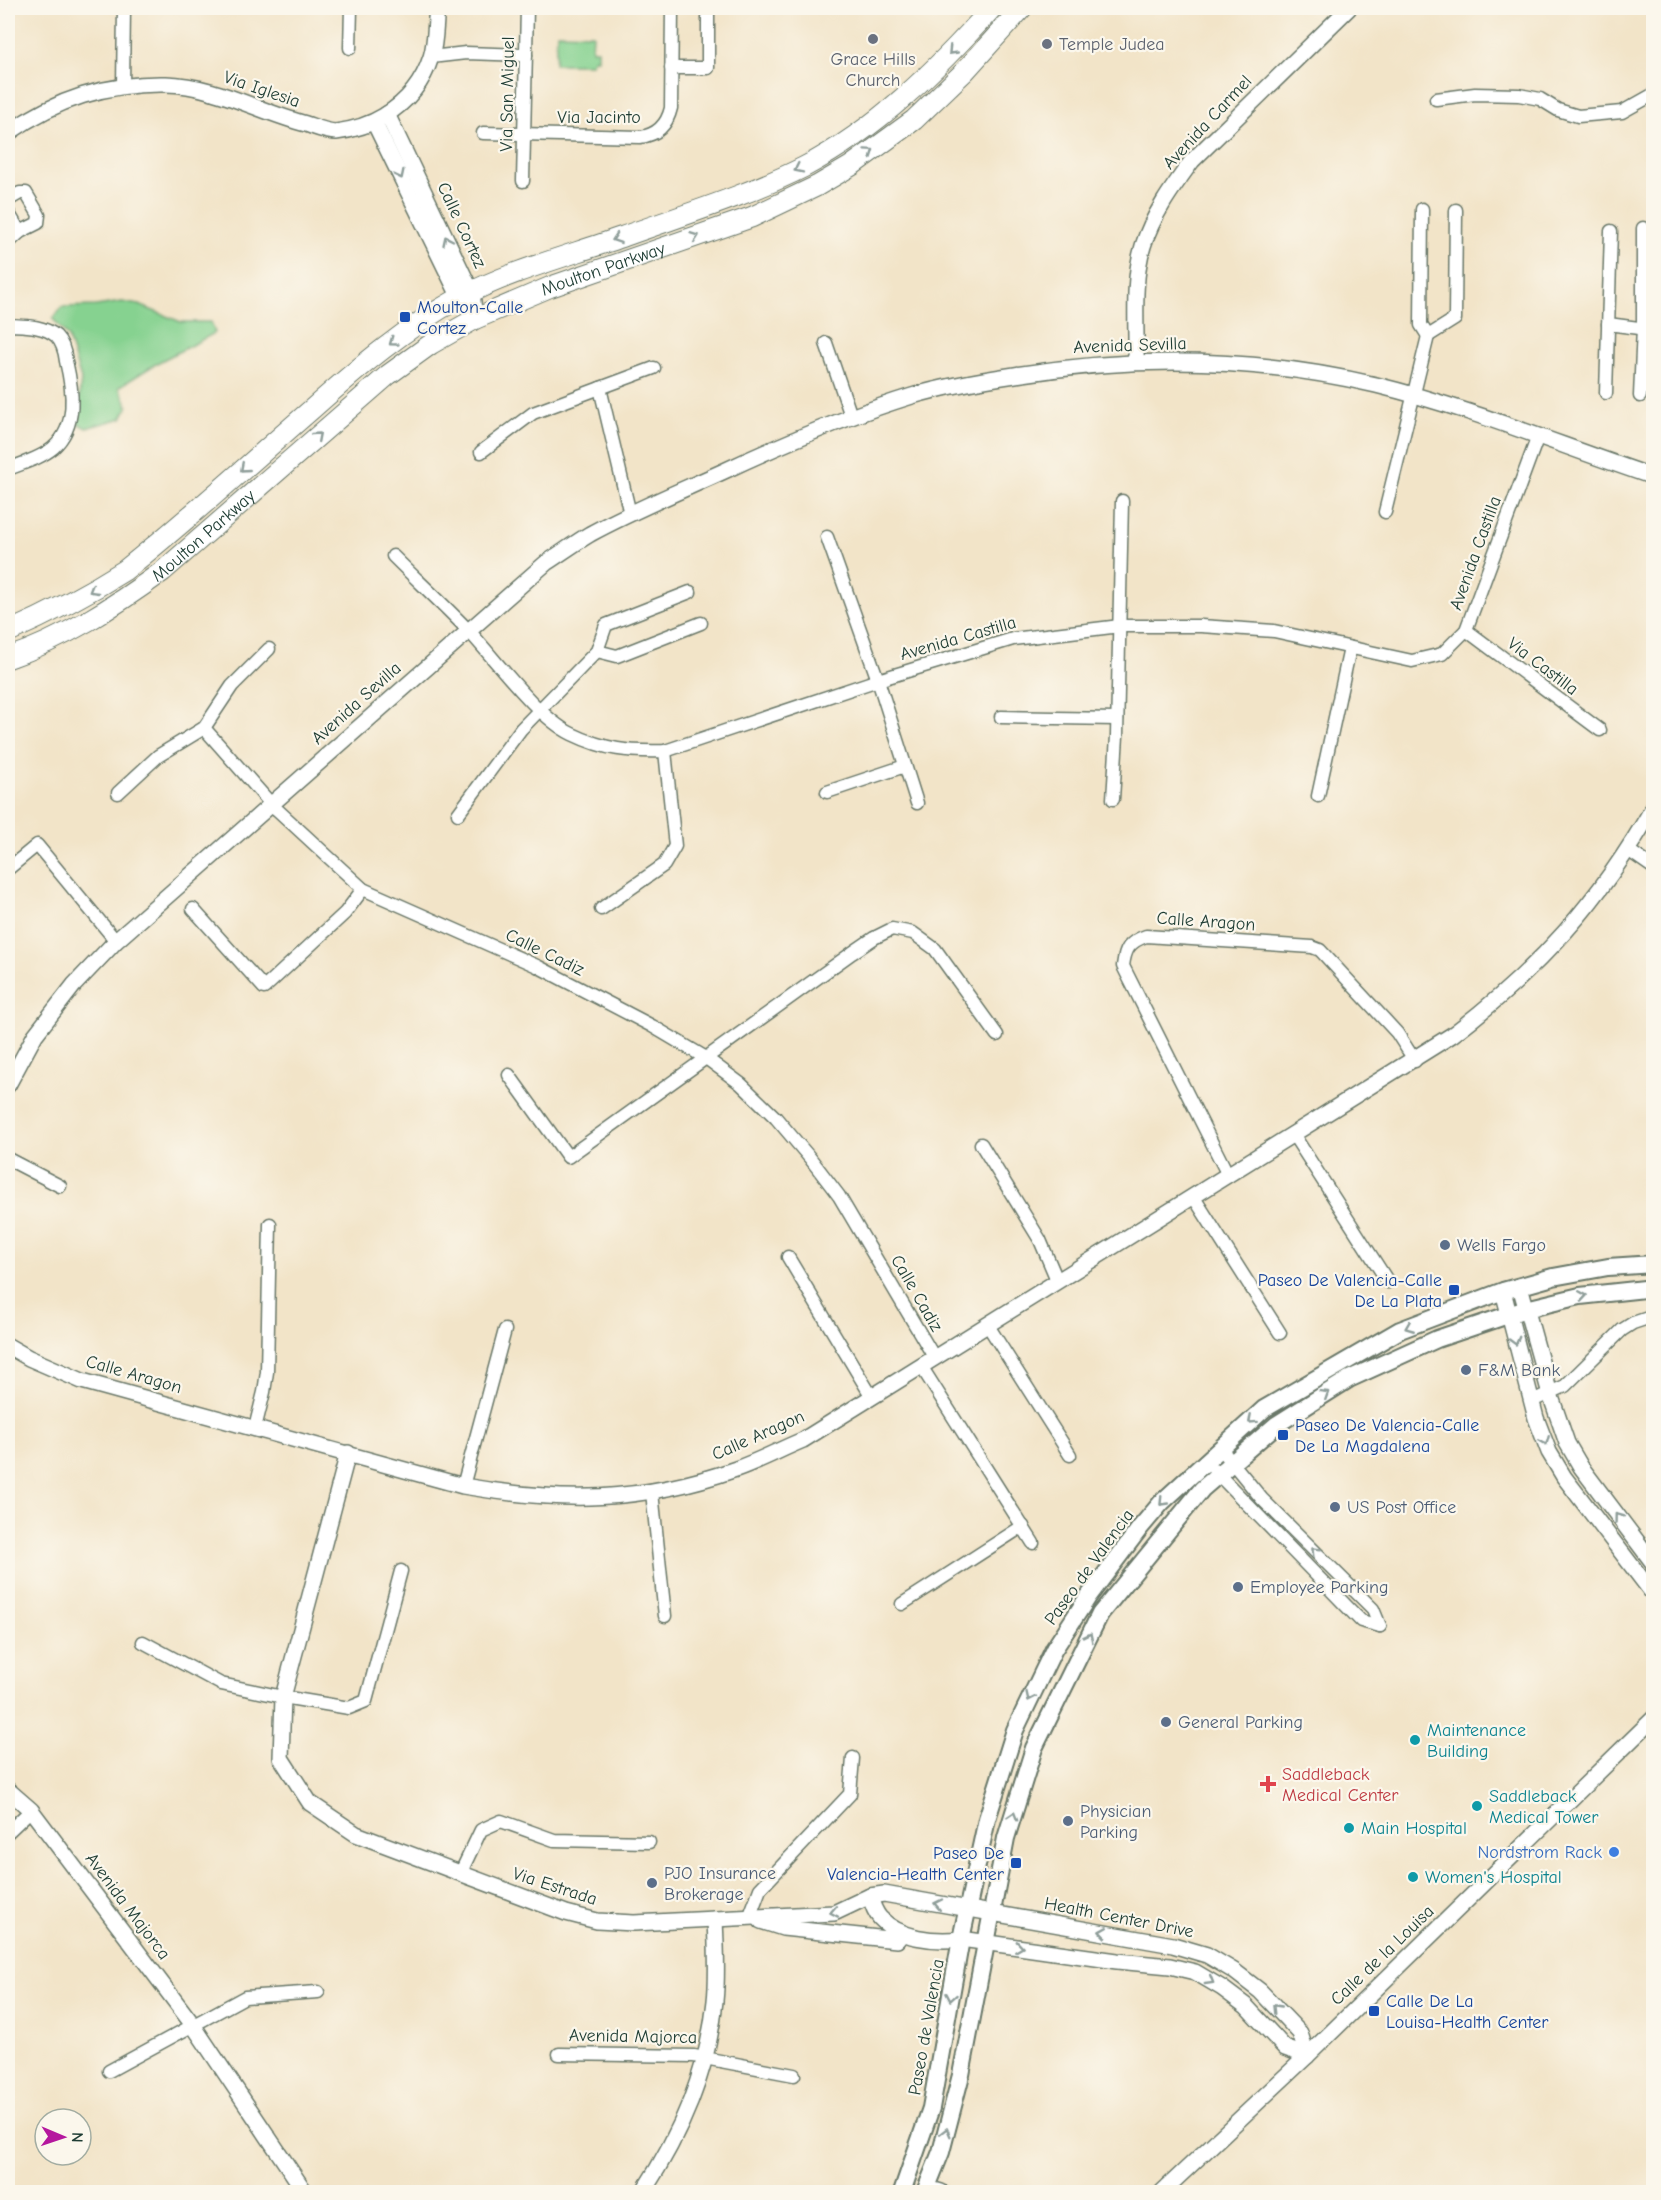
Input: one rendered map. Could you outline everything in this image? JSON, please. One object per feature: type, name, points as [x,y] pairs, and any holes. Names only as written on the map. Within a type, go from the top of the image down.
[{"type":"main road","name":"Moulton Parkway","points":[[8,633],[90,593],[125,570],[357,370],[419,323],[466,296],[526,270],[724,201],[766,185],[806,165],[870,124],[911,91],[992,8]]},
{"type":"main road","name":"Moulton Parkway","points":[[11,657],[56,638],[163,572],[388,375],[431,344],[475,319],[550,287],[752,216],[817,186],[851,166],[914,120],[965,71],[1022,8]]},
{"type":"main road","name":"Paseo de Valencia","points":[[904,2186],[932,2108],[961,1939],[1001,1768],[1015,1730],[1054,1648],[1111,1565],[1147,1519],[1162,1502],[1264,1409],[1400,1330],[1503,1291],[1553,1277],[1608,1267],[1653,1264]]},
{"type":"main road","name":"Paseo de Valencia","points":[[931,2191],[961,2075],[1006,1838],[1034,1748],[1100,1614],[1202,1489],[1276,1425],[1349,1379],[1437,1339],[1509,1314],[1580,1296],[1653,1288]]},
{"type":"street","points":[[123,86],[124,8]]},
{"type":"street","points":[[350,48],[351,8]]},
{"type":"street","name":"Via Iglesia","points":[[8,133],[36,113],[82,94],[123,86],[167,84],[202,89],[279,118],[335,132],[381,118],[412,95],[431,57],[438,8]]},
{"type":"street","name":"Via San Miguel","points":[[523,181],[527,8]]},
{"type":"street","name":"Via Jacinto","points":[[483,134],[640,137],[652,134],[663,126],[670,113],[672,8]]},
{"type":"street","points":[[671,68],[708,68],[708,8]]},
{"type":"street","name":"Avenida Carmel","points":[[1136,362],[1137,283],[1143,246],[1156,215],[1192,161],[1349,8]]},
{"type":"street","points":[[431,57],[466,53],[526,55]]},
{"type":"street","points":[[1436,99],[1474,94],[1520,95],[1540,99],[1558,110],[1578,116],[1622,112],[1653,94]]},
{"type":"street","name":"Calle Cortez","points":[[381,118],[475,319]]},
{"type":"street","points":[[8,200],[20,193],[26,194],[39,215],[38,223],[20,232],[8,243]]},
{"type":"street","points":[[1422,209],[1421,325],[1428,336]]},
{"type":"street","points":[[1385,512],[1428,336],[1455,319],[1456,210]]},
{"type":"street","points":[[8,212],[20,232]]},
{"type":"street","points":[[1640,396],[1648,328],[1642,228]]},
{"type":"street","points":[[1606,393],[1611,231]]},
{"type":"street","points":[[1608,324],[1648,328]]},
{"type":"street","points":[[8,325],[34,327],[56,336],[65,355],[73,395],[70,420],[56,445],[42,455],[8,469]]},
{"type":"street","points":[[826,343],[851,416]]},
{"type":"street","name":"Avenida Sevilla","points":[[8,1085],[35,1035],[74,985],[116,941],[546,563],[588,536],[630,514],[783,444],[851,416],[915,395],[982,380],[1062,367],[1136,362],[1189,362],[1272,368],[1328,376],[1414,396],[1477,414],[1653,477]]},
{"type":"street","points":[[481,452],[533,413],[654,368]]},
{"type":"street","points":[[600,388],[630,514]]},
{"type":"street","name":"Avenida Castilla","points":[[468,630],[540,710],[570,733],[605,748],[632,752],[665,750],[878,680],[1013,639],[1120,626],[1201,626],[1274,631],[1412,661],[1442,654],[1466,630],[1538,436]]},
{"type":"street","points":[[1113,799],[1122,501]]},
{"type":"street","points":[[827,537],[878,680],[917,803]]},
{"type":"street","points":[[393,556],[468,630]]},
{"type":"street","points":[[458,814],[521,729],[597,651],[606,625],[690,592]]},
{"type":"street","points":[[597,651],[617,656],[702,623]]},
{"type":"street","name":"Via Castilla","points":[[1466,630],[1600,730]]},
{"type":"street","points":[[8,633],[11,657]]},
{"type":"street","points":[[1318,796],[1350,648]]},
{"type":"street","points":[[118,793],[158,756],[204,728],[232,686],[269,649]]},
{"type":"street","points":[[1000,717],[1117,718]]},
{"type":"street","points":[[204,728],[271,804]]},
{"type":"street","points":[[601,909],[664,865],[675,846],[665,750]]},
{"type":"street","points":[[827,792],[905,766]]},
{"type":"street","name":"Calle Cadiz","points":[[271,804],[363,889],[537,966],[652,1026],[706,1058],[741,1084],[776,1118],[839,1196],[928,1361]]},
{"type":"street","name":"Calle Aragon","points":[[8,1346],[29,1358],[82,1381],[463,1486],[508,1493],[603,1498],[652,1492],[696,1482],[738,1468],[803,1440],[1056,1280],[1415,1060],[1490,1006],[1545,955],[1587,908],[1628,850],[1653,806]]},
{"type":"street","points":[[8,868],[37,845],[116,941]]},
{"type":"street","points":[[1628,850],[1653,868]]},
{"type":"street","points":[[193,909],[264,988],[345,913],[363,889]]},
{"type":"street","points":[[509,1075],[568,1157],[874,938],[892,930],[914,933],[935,949],[997,1035]]},
{"type":"street","name":"Calle Aragon","points":[[1228,1175],[1123,966],[1124,952],[1133,940],[1146,936],[1320,950],[1397,1033],[1415,1060]]},
{"type":"street","points":[[1293,1134],[1388,1282]]},
{"type":"street","points":[[981,1144],[1040,1240],[1056,1280]]},
{"type":"street","points":[[8,1159],[60,1186]]},
{"type":"street","points":[[1193,1196],[1280,1333]]},
{"type":"street","points":[[255,1428],[267,1372],[270,1224]]},
{"type":"street","points":[[788,1257],[872,1397]]},
{"type":"street","points":[[1520,1286],[1550,1394],[1567,1443],[1581,1467],[1653,1564]]},
{"type":"street","points":[[1503,1291],[1544,1441],[1556,1465],[1653,1595]]},
{"type":"street","points":[[1532,1401],[1565,1386],[1622,1330],[1633,1323],[1653,1316]]},
{"type":"street","points":[[987,1324],[1070,1455]]},
{"type":"street","points":[[463,1486],[505,1330]]},
{"type":"street","points":[[928,1361],[1033,1543]]},
{"type":"street","points":[[1206,1462],[1361,1621],[1380,1626],[1373,1609],[1262,1499],[1221,1449]]},
{"type":"street","name":"Via Estrada","points":[[348,1453],[283,1697],[281,1758],[310,1803],[356,1834],[460,1874],[597,1921],[634,1923],[834,1913],[843,1911],[870,1896]]},
{"type":"street","points":[[652,1492],[665,1616]]},
{"type":"street","points":[[902,1604],[1023,1526]]},
{"type":"street","points":[[143,1642],[221,1684],[350,1708],[366,1701],[401,1572]]},
{"type":"street","name":"Calle de la Louisa","points":[[1162,2193],[1307,2056],[1653,1718]]},
{"type":"street","points":[[749,1918],[760,1889],[850,1794],[853,1758]]},
{"type":"street","name":"Avenida Majorca","points":[[8,1790],[31,1810],[193,2025],[305,2193]]},
{"type":"street","points":[[8,1832],[31,1810]]},
{"type":"street","points":[[460,1874],[481,1830],[501,1821],[554,1840],[648,1842]]},
{"type":"street","points":[[902,1934],[880,1918],[870,1896],[884,1894],[967,1910]]},
{"type":"street","name":"Health Center Drive","points":[[967,1910],[1147,1939],[1207,1955],[1234,1971],[1260,1991],[1300,2033],[1307,2056]]},
{"type":"street","name":"Via Estrada","points":[[749,1918],[783,1928],[897,1940],[902,1934],[942,1941],[961,1939]]},
{"type":"street","name":"Avenida Majorca","points":[[643,2193],[664,2161],[684,2122],[706,2057],[715,2000],[715,1919]]},
{"type":"street","points":[[961,1939],[1170,1966],[1195,1972],[1246,2006],[1285,2048],[1307,2056]]},
{"type":"street","points":[[109,2071],[245,1997],[318,1992]]},
{"type":"street","name":"Avenida Majorca","points":[[559,2054],[706,2057],[794,2075]]},
{"type":"street","points":[[904,2186],[931,2191]]},
{"type":"green space","points":[[557,33],[593,34],[592,50],[598,50],[598,59],[593,59],[592,64],[555,64]]},
{"type":"green space","points":[[122,302],[139,305],[181,322],[211,322],[215,333],[159,362],[119,387],[128,406],[122,418],[86,428],[77,423],[81,379],[68,337],[53,319],[62,307],[96,306]]},
{"type":"place","name":"Grace Hills Church","points":[[873,39]]},
{"type":"place","name":"Temple Judea","points":[[1047,44]]},
{"type":"place","name":"Moulton-Calle Cortez","points":[[405,317]]},
{"type":"place","name":"Wells Fargo","points":[[1445,1245]]},
{"type":"place","name":"Paseo De Valencia-Calle De La Plata","points":[[1454,1290]]},
{"type":"place","name":"F&M Bank","points":[[1466,1370]]},
{"type":"place","name":"Paseo De Valencia-Calle De La Magdalena","points":[[1283,1435]]},
{"type":"place","name":"US Post Office","points":[[1335,1507]]},
{"type":"place","name":"Employee Parking","points":[[1238,1587]]},
{"type":"place","name":"General Parking","points":[[1166,1722]]},
{"type":"place","name":"Maintenance Building","points":[[1415,1740]]},
{"type":"place","name":"Saddleback Medical Center","points":[[1268,1784]]},
{"type":"place","name":"Saddleback Medical Tower","points":[[1477,1806]]},
{"type":"place","name":"Physician Parking","points":[[1068,1821]]},
{"type":"place","name":"Main Hospital","points":[[1349,1828]]},
{"type":"place","name":"Nordstrom Rack","points":[[1614,1852]]},
{"type":"place","name":"Paseo De Valencia-Health Center","points":[[1016,1863]]},
{"type":"place","name":"Women's Hospital","points":[[1413,1877]]},
{"type":"place","name":"PJO Insurance Brokerage","points":[[652,1883]]},
{"type":"place","name":"Calle De La Louisa-Health Center","points":[[1374,2011]]}]
